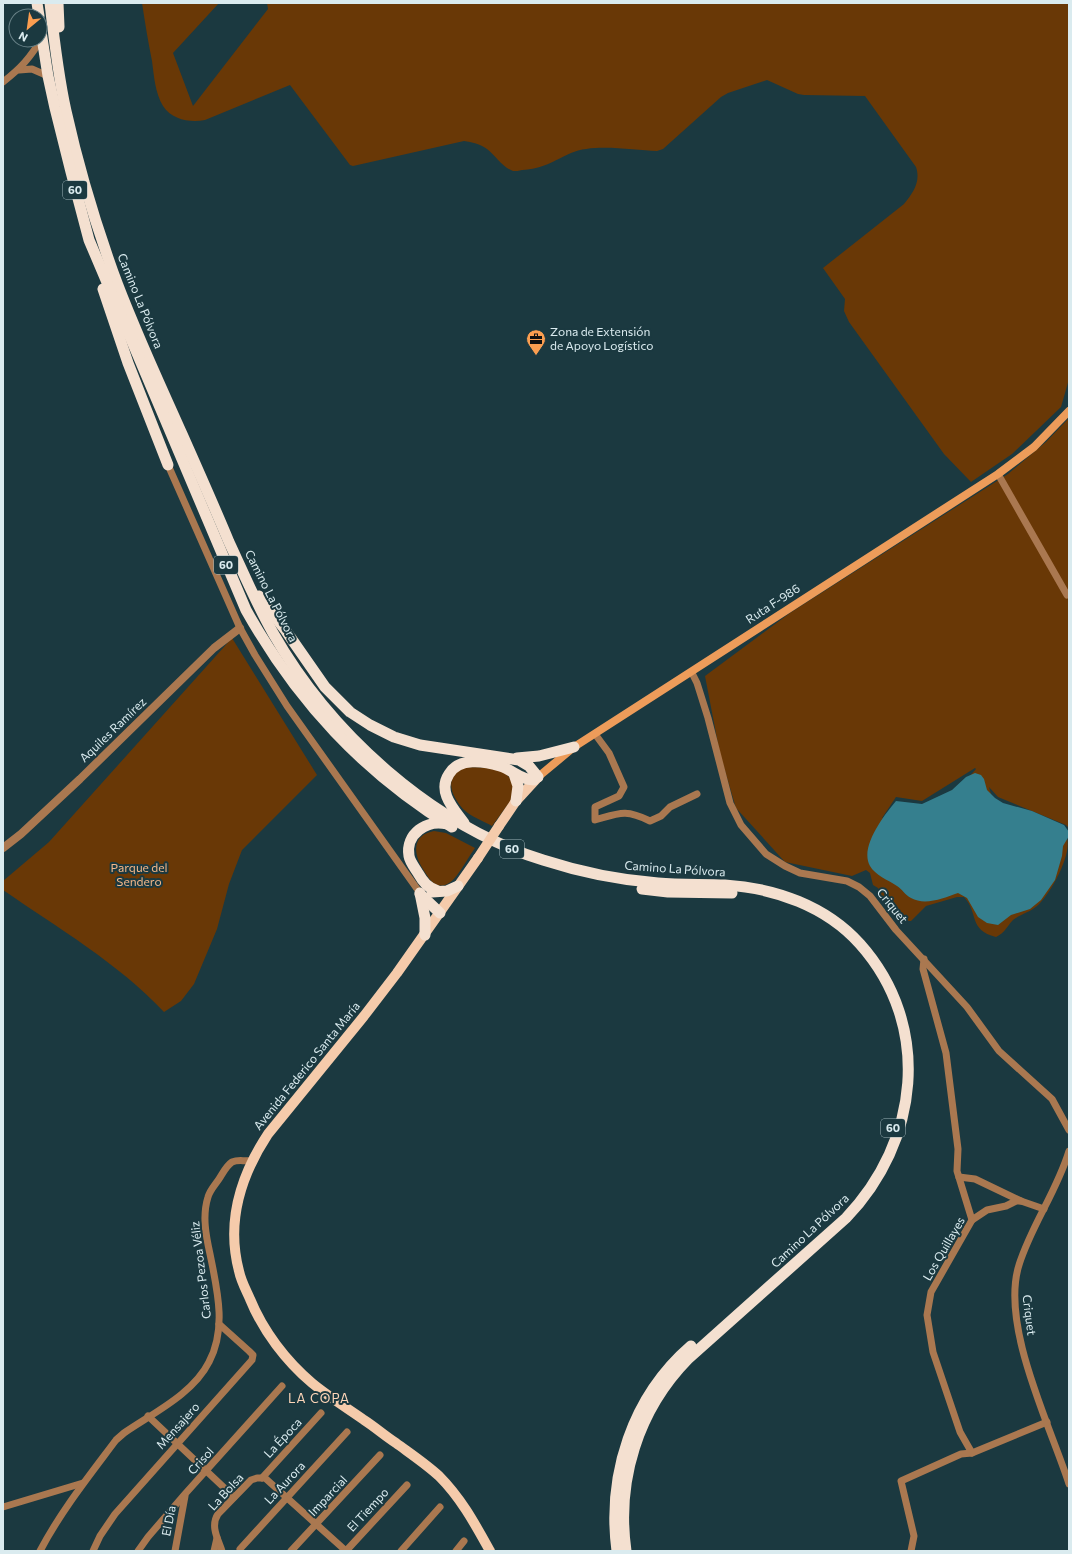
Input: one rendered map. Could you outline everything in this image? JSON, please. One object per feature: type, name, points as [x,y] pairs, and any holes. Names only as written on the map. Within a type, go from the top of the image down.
[{"type":"highway","name":"Camino La Pólvora","points":[[50,3],[53,77],[66,153],[90,240],[246,610],[271,653],[316,712],[352,750],[397,789],[452,827],[508,854],[562,874],[597,882],[668,892],[724,893],[752,896],[777,902],[818,920],[836,933],[859,954],[881,988],[890,1007],[901,1064],[899,1100],[890,1135],[878,1163],[856,1196],[836,1217],[687,1349],[672,1364],[652,1389],[633,1424],[625,1446],[619,1470],[614,1515],[617,1551]]},
{"type":"highway","points":[[53,77],[58,3]]},
{"type":"highway","name":"Camino La Pólvora","points":[[45,48],[82,176],[112,270],[136,330],[246,580],[265,618],[287,655],[312,691],[340,725],[373,758],[409,788],[467,827],[515,851],[551,863],[618,878],[657,883],[740,887],[769,892],[802,903],[834,921],[853,937],[867,952],[892,993],[905,1036],[909,1070],[904,1111],[898,1136],[891,1152],[871,1188],[857,1206],[836,1227],[688,1359],[665,1385],[650,1409],[636,1443],[626,1480],[623,1516],[626,1551]]},
{"type":"highway","points":[[90,240],[117,332],[138,391],[168,465]]},
{"type":"highway","points":[[246,580],[286,631],[325,687],[341,704],[360,719],[394,737],[420,745],[508,758],[524,762],[532,769],[536,778],[522,778],[499,765],[465,762],[456,766],[450,772],[445,786],[446,796],[467,827]]},
{"type":"highway","points":[[508,758],[539,756],[574,747]]},
{"type":"highway","points":[[514,774],[518,786],[516,801]]},
{"type":"highway","points":[[438,891],[430,888],[423,881],[409,859],[408,848],[412,838],[419,829],[428,824],[443,823],[452,827]]},
{"type":"highway","points":[[423,881],[425,896],[425,935]]},
{"type":"highway","points":[[425,896],[438,891],[451,890],[458,886]]},
{"type":"highway","points":[[425,896],[440,913]]},
{"type":"main road","name":"Ruta F-986","points":[[478,858],[516,801],[536,778],[574,747],[692,673],[998,474],[1034,447],[1069,411]]},
{"type":"main road","name":"Avenida Federico Santa María","points":[[478,858],[425,935],[364,1016],[276,1123],[261,1145],[252,1160],[244,1179],[238,1200],[234,1228],[235,1252],[239,1273],[254,1309],[282,1352],[305,1377],[439,1476],[452,1490],[468,1512],[490,1551]]},
{"type":"street","points":[[3,82],[19,70],[36,48]]},
{"type":"street","points":[[19,70],[32,70],[53,77]]},
{"type":"street","points":[[168,465],[240,628],[287,706],[425,896]]},
{"type":"street","points":[[998,474],[1067,595]]},
{"type":"street","name":"Aquiles Ramírez","points":[[3,848],[21,834],[80,779],[214,648],[240,628]]},
{"type":"street","name":"Criquet","points":[[692,673],[697,683],[708,718],[730,803],[741,825],[766,854],[785,866],[800,873],[847,881],[865,891],[896,930],[967,1007],[999,1051],[1052,1099],[1069,1130]]},
{"type":"street","points":[[595,734],[609,753],[624,787],[619,796],[595,807],[595,820],[624,812],[638,815],[650,821],[660,816],[670,807],[696,794]]},
{"type":"street","points":[[924,960],[923,969],[946,1053],[958,1149],[957,1171],[972,1220]]},
{"type":"street","name":"Criquet","points":[[1069,1151],[1019,1265],[1014,1296],[1018,1331],[1030,1375],[1069,1484]]},
{"type":"street","name":"Carlos Pezoa Véliz","points":[[40,1551],[52,1527],[116,1440],[148,1416],[186,1391],[203,1372],[209,1362],[218,1338],[219,1324],[218,1302],[205,1224],[208,1199],[224,1169],[231,1163],[239,1160],[247,1162],[252,1160]]},
{"type":"street","points":[[959,1177],[975,1179],[1021,1201],[1044,1208]]},
{"type":"street","name":"Los Quillayes","points":[[972,1453],[960,1432],[934,1352],[927,1315],[931,1292],[972,1220],[987,1210],[1006,1206],[1016,1201],[1021,1201]]},
{"type":"street","name":"Mensajero","points":[[93,1551],[100,1536],[115,1514],[252,1360],[253,1355],[250,1351],[219,1324]]},
{"type":"street","name":"Crisol","points":[[138,1551],[185,1494],[282,1386]]},
{"type":"street","name":"La Época","points":[[262,1478],[321,1414]]},
{"type":"street","points":[[148,1416],[234,1497]]},
{"type":"street","points":[[911,1551],[914,1536],[901,1481],[961,1454],[972,1453],[1047,1422]]},
{"type":"street","name":"La Aurora","points":[[240,1549],[347,1432]]},
{"type":"street","name":"Imparcial","points":[[291,1551],[380,1455]]},
{"type":"street","name":"La Bolsa","points":[[222,1551],[213,1525],[214,1520],[251,1480],[254,1478],[262,1478]]},
{"type":"street","points":[[262,1478],[265,1478],[346,1551]]},
{"type":"street","points":[[3,1506],[84,1483]]},
{"type":"street","name":"El Tiempo","points":[[346,1551],[407,1485]]},
{"type":"street","name":"El Día","points":[[175,1551],[185,1494]]},
{"type":"street","points":[[400,1551],[440,1507]]},
{"type":"street","points":[[214,1551],[217,1536]]},
{"type":"street","points":[[456,1551],[464,1541]]},
{"type":"green space","points":[[142,3],[219,3],[173,53],[193,106],[268,9],[267,3],[1069,3],[1069,379],[1061,407],[1012,454],[971,482],[944,454],[849,322],[844,311],[845,299],[823,268],[904,204],[913,191],[918,178],[916,167],[865,96],[804,95],[798,94],[767,80],[728,93],[721,97],[663,149],[657,151],[590,148],[571,153],[536,168],[513,171],[506,167],[484,147],[464,141],[353,166],[350,165],[290,85],[205,120],[188,121],[171,115],[160,101],[157,90]]},
{"type":"green space","points":[[1069,418],[1069,828],[1066,825],[998,797],[989,787],[992,798],[1067,838],[1068,845],[1066,854],[1054,884],[1042,901],[1034,908],[1013,920],[1004,931],[996,937],[981,930],[975,920],[969,903],[964,897],[957,897],[926,906],[911,921],[905,921],[885,902],[879,893],[878,888],[873,885],[870,873],[866,870],[852,876],[785,862],[736,808],[720,754],[705,676],[790,613],[1008,474],[1046,442]],"holes":[[[975,768],[976,769],[962,785],[914,811],[882,818],[896,797],[922,801]]]},
{"type":"green space","name":"Parque del Sendero","points":[[232,638],[317,775],[242,850],[229,884],[217,929],[194,984],[181,1001],[164,1012],[146,994],[107,962],[66,932],[3,890],[3,881],[49,842]]},
{"type":"green space","points":[[466,767],[499,770],[509,777],[512,783],[514,788],[514,796],[492,826],[466,812],[454,797],[451,787],[453,777],[458,771]]},
{"type":"green space","points":[[434,831],[446,833],[475,848],[456,877],[449,883],[440,886],[430,880],[417,857],[416,851],[418,841],[422,836]]},
{"type":"water","points":[[975,773],[981,775],[984,779],[987,790],[995,798],[1003,803],[1032,811],[1064,825],[1069,832],[1069,836],[1063,846],[1062,856],[1055,880],[1041,900],[1030,909],[1011,915],[998,925],[987,923],[978,917],[967,898],[958,893],[941,899],[928,901],[911,898],[899,887],[875,872],[870,866],[868,858],[870,841],[880,822],[896,801],[922,804],[952,790],[966,777]]},
{"type":"place","name":"Zona de Extensión de Apoyo Logístico","points":[[536,356]]},
{"type":"district","name":"LA COPA","points":[[319,1398]]}]
